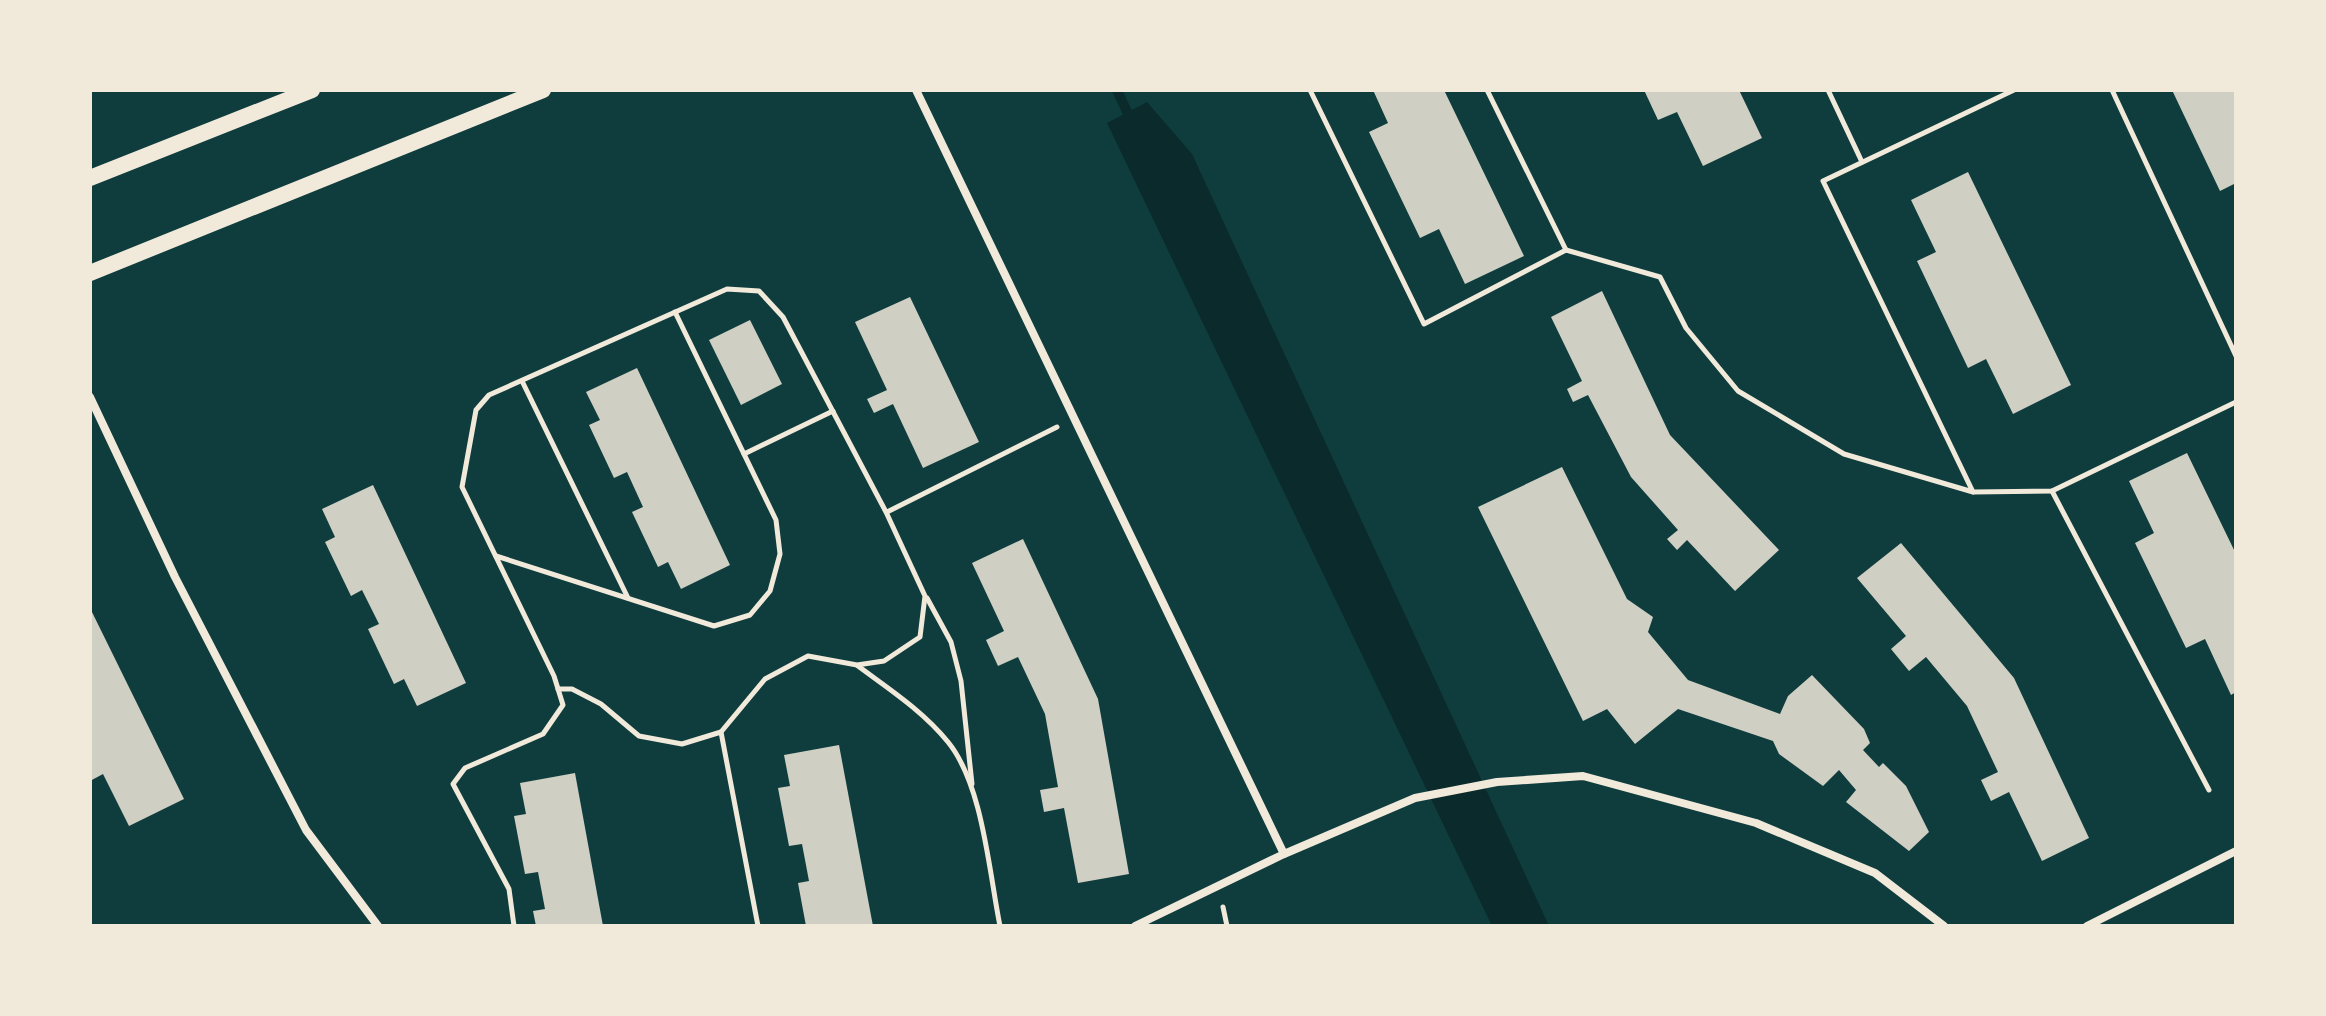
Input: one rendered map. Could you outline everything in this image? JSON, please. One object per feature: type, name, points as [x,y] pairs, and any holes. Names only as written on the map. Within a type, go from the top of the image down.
[{"type":"main road","points":[[90,178],[312,90]]},
{"type":"main road","points":[[90,273],[543,90]]},
{"type":"street","points":[[916,90],[1284,854]]},
{"type":"street","points":[[90,397],[175,577],[306,830],[378,926]]},
{"type":"street","points":[[1135,926],[1284,854],[1415,798],[1497,782],[1583,776],[1756,823],[1875,873],[1944,926]]},
{"type":"street","points":[[2087,926],[2236,851]]},
{"type":"path","points":[[1310,90],[1424,324],[1566,250],[1660,277],[1686,328],[1738,391],[1844,454],[1973,492],[2052,491],[2236,402]]},
{"type":"path","points":[[1487,90],[1566,250]]},
{"type":"path","points":[[1828,90],[1862,162]]},
{"type":"path","points":[[1973,492],[1823,181],[2014,90]]},
{"type":"path","points":[[2112,90],[2236,356]]},
{"type":"path","points":[[514,926],[509,889],[453,784],[465,768],[543,734],[563,705],[462,487],[476,410],[489,395],[727,289],[759,291],[783,317],[951,642],[961,681],[972,789],[1000,926]]},
{"type":"path","points":[[495,556],[714,626],[750,615],[770,591],[780,554],[776,520],[675,312]]},
{"type":"path","points":[[522,381],[628,599]]},
{"type":"path","points":[[744,454],[833,411]]},
{"type":"path","points":[[886,512],[1075,417]]},
{"type":"path","points":[[2052,491],[2209,790]]},
{"type":"path","points":[[558,689],[572,689],[601,704],[639,736],[682,744],[721,732],[765,679],[808,656],[857,665],[884,661],[920,637],[925,596]]},
{"type":"path","points":[[857,665],[916,709],[950,744],[972,789]]},
{"type":"path","points":[[721,732],[758,926]]},
{"type":"water","points":[[1147,102],[1192,154],[1549,926],[1492,926],[1107,123]]},
{"type":"building","points":[[1373,90],[1444,90],[1524,256],[1465,284],[1439,229],[1420,238],[1369,132],[1388,123]]},
{"type":"building","points":[[1644,90],[1739,90],[1762,138],[1703,166],[1677,112],[1658,120]]},
{"type":"building","points":[[2172,90],[2236,90],[2236,183],[2220,191]]},
{"type":"building","points":[[1968,172],[2071,385],[2013,414],[1986,359],[1968,368],[1917,261],[1936,252],[1911,200]]},
{"type":"building","points":[[1602,291],[1670,435],[1779,550],[1735,591],[1687,540],[1677,550],[1667,539],[1678,530],[1631,477],[1588,395],[1573,402],[1567,389],[1582,381],[1551,317]]},
{"type":"building","points":[[910,297],[979,442],[923,468],[893,404],[874,413],[867,399],[887,390],[855,322]]},
{"type":"building","points":[[750,320],[782,384],[741,405],[709,340]]},
{"type":"building","points":[[637,368],[730,565],[681,589],[668,562],[658,567],[632,512],[643,507],[627,472],[614,478],[589,425],[600,420],[586,392]]},
{"type":"building","points":[[2187,453],[2236,554],[2236,692],[2231,695],[2205,639],[2186,648],[2135,543],[2154,533],[2129,481]]},
{"type":"building","points":[[1562,467],[1627,599],[1653,617],[1648,632],[1688,680],[1780,714],[1788,696],[1812,675],[1864,729],[1870,743],[1863,750],[1879,767],[1883,763],[1906,786],[1929,832],[1909,851],[1846,802],[1856,790],[1839,770],[1823,786],[1779,754],[1773,741],[1678,709],[1635,744],[1607,709],[1583,721],[1478,507]]},
{"type":"building","points":[[373,485],[466,683],[417,706],[404,679],[394,684],[368,629],[379,624],[362,590],[351,596],[325,542],[335,537],[322,509]]},
{"type":"building","points":[[1023,539],[1098,699],[1129,874],[1078,883],[1064,808],[1044,812],[1040,790],[1058,787],[1045,714],[1018,657],[998,666],[986,640],[1004,631],[972,563]]},
{"type":"building","points":[[1901,543],[2014,678],[2089,838],[2042,861],[2009,792],[1991,801],[1981,780],[1998,772],[1967,706],[1926,657],[1909,671],[1891,649],[1906,636],[1857,578]]},
{"type":"building","points":[[90,608],[184,799],[129,826],[103,774],[90,781]]},
{"type":"building","points":[[839,745],[873,926],[806,926],[798,883],[809,881],[802,844],[789,846],[778,788],[790,786],[784,755]]},
{"type":"building","points":[[575,773],[603,926],[536,926],[533,911],[545,909],[538,872],[525,874],[514,816],[526,814],[520,783]]},
{"type":"waterway","points":[[1117,90],[1133,125]]}]
